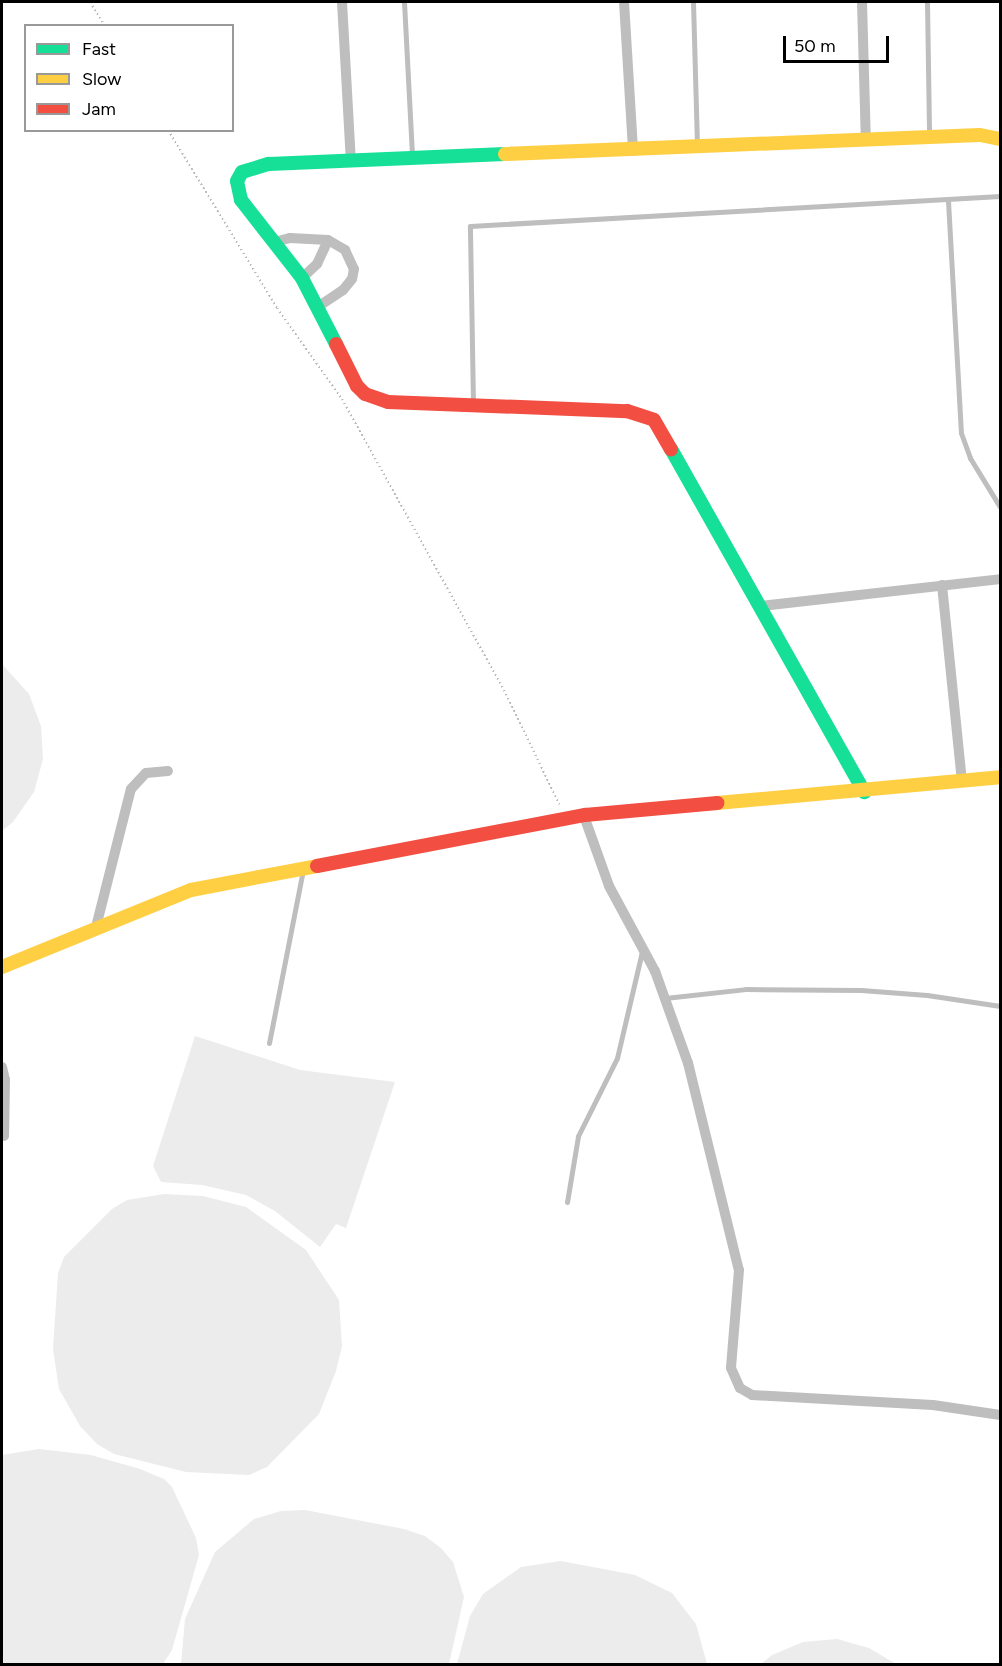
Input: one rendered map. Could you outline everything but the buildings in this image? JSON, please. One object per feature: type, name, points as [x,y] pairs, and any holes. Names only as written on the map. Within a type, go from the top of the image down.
[{"type":"street","points":[[342,2],[351,161]]},
{"type":"street","points":[[624,2],[633,151]]},
{"type":"street","points":[[862,2],[866,141]]},
{"type":"street","points":[[864,792],[654,420],[627,411],[388,402],[365,394],[357,386],[319,306],[302,278],[241,200],[237,181],[242,172],[269,164],[697,149],[998,134]]},
{"type":"street","points":[[274,242],[290,238],[328,240],[345,250],[354,269],[348,286],[319,306]]},
{"type":"street","points":[[302,278],[317,264],[328,240]]},
{"type":"street","points":[[761,606],[1000,579]]},
{"type":"street","points":[[942,585],[962,781]]},
{"type":"street","points":[[96,927],[131,789],[146,772],[168,771]]},
{"type":"street","points":[[2,967],[191,890],[566,819],[645,807],[864,792],[1000,777]]},
{"type":"street","points":[[584,816],[609,886],[665,998],[688,1063],[732,1228],[739,1270],[731,1368],[740,1388],[752,1395],[933,1405],[1000,1414]]},
{"type":"street","points":[[2,1067],[5,1080],[4,1136]]},
{"type":"lane","points":[[404,2],[412,159]]},
{"type":"lane","points":[[693,2],[697,149]]},
{"type":"lane","points":[[927,2],[930,136]]},
{"type":"lane","points":[[473,404],[470,226],[948,201],[1000,196]]},
{"type":"lane","points":[[948,201],[961,433],[970,458],[1000,507]]},
{"type":"lane","points":[[269,1043],[304,869]]},
{"type":"lane","points":[[567,1202],[578,1136],[617,1058],[642,951]]},
{"type":"lane","points":[[665,998],[746,989],[861,990],[927,995],[1000,1006]]},
{"type":"path","points":[[90,2],[104,24]]},
{"type":"path","points":[[169,132],[277,308],[342,399],[504,690],[566,819]]},
{"type":"shaded area","points":[[2,664],[29,694],[41,726],[43,759],[34,792],[13,822],[2,831]]},
{"type":"shaded area","points":[[195,1036],[300,1070],[395,1082],[346,1228],[336,1224],[320,1247],[275,1211],[246,1195],[202,1185],[161,1182],[153,1166]]},
{"type":"shaded area","points":[[164,1194],[203,1196],[246,1207],[306,1250],[339,1300],[342,1346],[336,1371],[319,1414],[267,1467],[249,1475],[186,1472],[114,1454],[97,1444],[80,1426],[59,1389],[53,1349],[58,1273],[64,1257],[112,1209],[127,1200]]},
{"type":"shaded area","points":[[39,1449],[91,1455],[140,1469],[164,1479],[172,1487],[196,1538],[199,1555],[172,1650],[163,1664],[2,1664],[2,1455]]},
{"type":"shaded area","points":[[305,1510],[404,1529],[425,1536],[441,1548],[453,1562],[464,1597],[449,1664],[181,1664],[185,1619],[215,1552],[254,1519],[281,1511]]},
{"type":"shaded area","points":[[561,1561],[635,1575],[672,1593],[696,1624],[707,1664],[457,1664],[470,1616],[483,1594],[521,1567]]},
{"type":"shaded area","points":[[837,1639],[869,1648],[896,1664],[761,1664],[772,1655],[803,1642]]},
{"type":"traffic: fast","points":[[336,344],[302,278],[241,200],[237,181],[242,172],[269,164],[505,154]]},
{"type":"traffic: fast","points":[[671,449],[864,792]]},
{"type":"traffic: slow","points":[[505,154],[980,135],[1000,139]]},
{"type":"traffic: slow","points":[[717,803],[1000,777]]},
{"type":"traffic: slow","points":[[2,967],[191,890],[317,866]]},
{"type":"traffic: jam","points":[[336,344],[357,386],[365,394],[388,402],[627,411],[654,420],[671,449]]},
{"type":"traffic: jam","points":[[317,866],[585,815],[717,803]]}]
